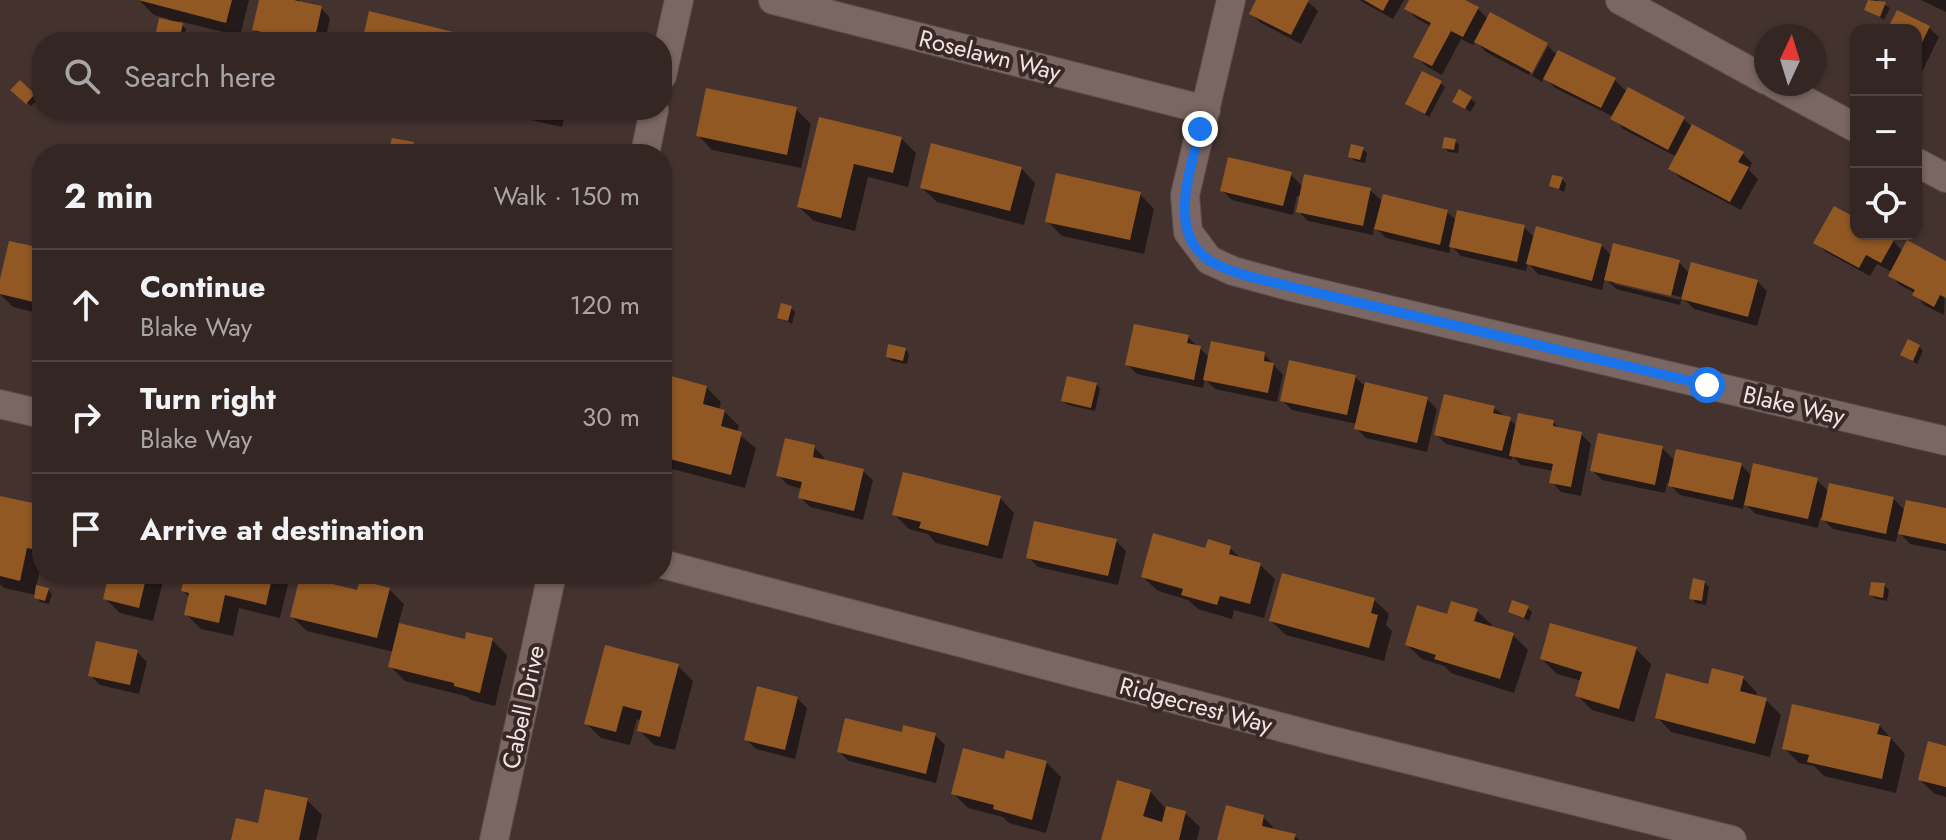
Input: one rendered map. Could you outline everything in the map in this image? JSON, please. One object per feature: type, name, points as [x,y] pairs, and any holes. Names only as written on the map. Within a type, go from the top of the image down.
[{"type":"street","points":[[672,32],[679,0]]},
{"type":"street","name":"Roselawn Way","points":[[773,0],[1206,110]]},
{"type":"street","name":"Blake Way","points":[[1231,0],[1190,172],[1185,208],[1192,242],[1209,260],[1233,271],[1282,284],[1946,441]]},
{"type":"street","points":[[1620,0],[1663,10],[1754,72]]},
{"type":"street","points":[[1796,96],[1850,125]]},
{"type":"street","points":[[647,144],[652,120]]},
{"type":"street","points":[[0,404],[32,412]]},
{"type":"street","name":"Ridgecrest Way","points":[[672,567],[1326,739],[1732,840]]},
{"type":"street","name":"Cabell Drive","points":[[494,840],[550,584]]},
{"type":"building","points":[[138,0],[232,0],[226,23]]},
{"type":"building","points":[[259,0],[294,0],[322,6],[316,32],[252,30]]},
{"type":"building","points":[[1256,0],[1309,0],[1291,35],[1249,14]]},
{"type":"building","points":[[1364,0],[1389,0],[1383,11]]},
{"type":"building","points":[[1409,0],[1465,0],[1479,7],[1463,37],[1451,31],[1432,66],[1413,57],[1431,23],[1404,9]]},
{"type":"building","points":[[1868,0],[1886,2],[1880,17],[1864,10]]},
{"type":"building","points":[[1897,10],[1930,26],[1922,43],[1922,24],[1890,24]]},
{"type":"building","points":[[369,11],[453,32],[364,32]]},
{"type":"building","points":[[1490,12],[1548,43],[1532,73],[1474,42]]},
{"type":"building","points":[[159,18],[183,23],[181,32],[156,32]]},
{"type":"building","points":[[1558,50],[1616,78],[1601,108],[1543,79]]},
{"type":"building","points":[[1422,71],[1442,81],[1425,114],[1405,104]]},
{"type":"building","points":[[20,80],[32,91],[32,97],[26,104],[10,90]]},
{"type":"building","points":[[1628,87],[1685,117],[1668,150],[1610,119]]},
{"type":"building","points":[[706,88],[797,107],[787,155],[696,136]]},
{"type":"building","points":[[1459,89],[1472,97],[1465,109],[1452,102]]},
{"type":"building","points":[[819,117],[902,137],[893,173],[854,164],[841,218],[797,207]]},
{"type":"building","points":[[1692,124],[1744,152],[1738,162],[1749,167],[1730,202],[1668,169]]},
{"type":"building","points":[[1444,137],[1456,139],[1454,150],[1442,148]]},
{"type":"building","points":[[392,138],[414,142],[414,144],[390,144]]},
{"type":"building","points":[[931,143],[1022,167],[1010,211],[920,188]]},
{"type":"building","points":[[1351,144],[1364,147],[1360,160],[1348,157]]},
{"type":"building","points":[[1228,157],[1292,172],[1283,206],[1220,191]]},
{"type":"building","points":[[1056,173],[1141,192],[1130,240],[1045,222]]},
{"type":"building","points":[[1304,174],[1371,188],[1363,226],[1296,212]]},
{"type":"building","points":[[1552,175],[1563,177],[1559,189],[1549,186]]},
{"type":"building","points":[[1383,194],[1448,210],[1440,245],[1374,229]]},
{"type":"building","points":[[1834,206],[1850,215],[1850,240],[1894,240],[1881,263],[1866,255],[1859,268],[1813,243]]},
{"type":"building","points":[[1457,210],[1525,225],[1517,262],[1449,247]]},
{"type":"building","points":[[1536,226],[1602,244],[1592,281],[1526,264]]},
{"type":"building","points":[[1907,240],[1946,261],[1946,298],[1940,295],[1934,307],[1912,295],[1915,290],[1888,276]]},
{"type":"building","points":[[9,241],[32,246],[32,302],[0,294],[0,279]]},
{"type":"building","points":[[1613,243],[1680,260],[1671,296],[1604,280]]},
{"type":"building","points":[[1691,262],[1758,280],[1748,317],[1681,299]]},
{"type":"building","points":[[781,303],[792,306],[788,321],[777,318]]},
{"type":"building","points":[[1134,324],[1189,335],[1187,343],[1201,346],[1194,380],[1125,365]]},
{"type":"building","points":[[1908,339],[1920,345],[1913,361],[1900,355]]},
{"type":"building","points":[[1211,341],[1265,352],[1264,361],[1274,363],[1268,393],[1203,380]]},
{"type":"building","points":[[888,344],[906,348],[903,361],[886,357]]},
{"type":"building","points":[[1289,360],[1356,375],[1347,415],[1280,401]]},
{"type":"building","points":[[672,376],[707,386],[703,404],[725,410],[721,426],[742,432],[731,475],[672,460]]},
{"type":"building","points":[[1067,376],[1097,383],[1091,408],[1061,401]]},
{"type":"building","points":[[1365,382],[1428,397],[1417,443],[1354,429]]},
{"type":"building","points":[[1444,394],[1495,406],[1493,413],[1511,417],[1502,451],[1434,435]]},
{"type":"building","points":[[1518,413],[1554,420],[1553,426],[1582,432],[1571,487],[1549,483],[1553,464],[1509,456]]},
{"type":"building","points":[[1598,433],[1663,446],[1655,485],[1590,471]]},
{"type":"building","points":[[785,438],[815,445],[813,457],[864,469],[854,511],[798,498],[802,482],[776,476]]},
{"type":"building","points":[[1676,449],[1742,463],[1733,500],[1668,486]]},
{"type":"building","points":[[1753,463],[1818,478],[1808,519],[1744,505]]},
{"type":"building","points":[[903,472],[1001,496],[988,546],[919,528],[921,522],[892,515]]},
{"type":"building","points":[[1829,483],[1894,497],[1886,534],[1821,520]]},
{"type":"building","points":[[0,496],[32,503],[32,549],[27,548],[20,581],[0,576]]},
{"type":"building","points":[[1906,500],[1946,508],[1946,544],[1898,534]]},
{"type":"building","points":[[1034,521],[1117,539],[1108,576],[1026,558]]},
{"type":"building","points":[[1153,533],[1205,548],[1208,539],[1231,546],[1229,554],[1261,563],[1250,604],[1220,596],[1217,605],[1181,595],[1183,589],[1141,577]]},
{"type":"building","points":[[1282,573],[1375,598],[1371,613],[1378,615],[1369,648],[1269,621]]},
{"type":"building","points":[[1693,578],[1705,581],[1702,601],[1689,599]]},
{"type":"building","points":[[1871,582],[1885,583],[1883,598],[1869,595]]},
{"type":"building","points":[[107,584],[145,584],[139,608],[103,599]]},
{"type":"building","points":[[183,584],[271,584],[266,605],[225,595],[219,623],[184,615],[189,593],[181,591]]},
{"type":"building","points":[[298,584],[333,584],[357,590],[359,584],[390,588],[377,638],[290,617]]},
{"type":"building","points":[[36,585],[49,588],[45,601],[34,598]]},
{"type":"building","points":[[1512,600],[1529,606],[1524,618],[1508,612]]},
{"type":"building","points":[[1451,601],[1478,609],[1474,621],[1514,633],[1500,679],[1434,659],[1436,655],[1405,645],[1417,605],[1447,614]]},
{"type":"building","points":[[399,623],[465,639],[466,632],[493,638],[480,693],[454,686],[454,683],[388,667]]},
{"type":"building","points":[[1550,623],[1637,647],[1619,709],[1575,696],[1582,672],[1540,659]]},
{"type":"building","points":[[96,641],[138,650],[130,685],[88,676]]},
{"type":"building","points":[[605,645],[679,664],[660,737],[637,731],[642,711],[623,706],[616,732],[584,724]]},
{"type":"building","points":[[1712,668],[1744,676],[1740,691],[1767,698],[1755,744],[1655,718],[1666,673],[1708,684]]},
{"type":"building","points":[[757,686],[798,697],[785,750],[744,740]]},
{"type":"building","points":[[1792,704],[1880,724],[1877,734],[1891,737],[1882,779],[1807,762],[1809,755],[1782,749]]},
{"type":"building","points":[[845,718],[902,732],[903,725],[936,733],[926,774],[837,752]]},
{"type":"building","points":[[1928,741],[1946,746],[1946,787],[1918,780]]},
{"type":"building","points":[[963,748],[1004,759],[1006,750],[1047,761],[1032,820],[993,809],[994,805],[951,794]]},
{"type":"building","points":[[1117,780],[1151,790],[1143,816],[1162,822],[1166,806],[1186,811],[1179,840],[1101,840]]},
{"type":"building","points":[[265,789],[308,798],[299,840],[231,840],[236,818],[258,823]]},
{"type":"building","points":[[1226,805],[1264,815],[1262,826],[1296,834],[1294,840],[1217,840]]},
{"type":"route","points":[[1200,129],[1185,195],[1185,208],[1192,242],[1209,260],[1233,271],[1292,287],[1707,385]]}]
